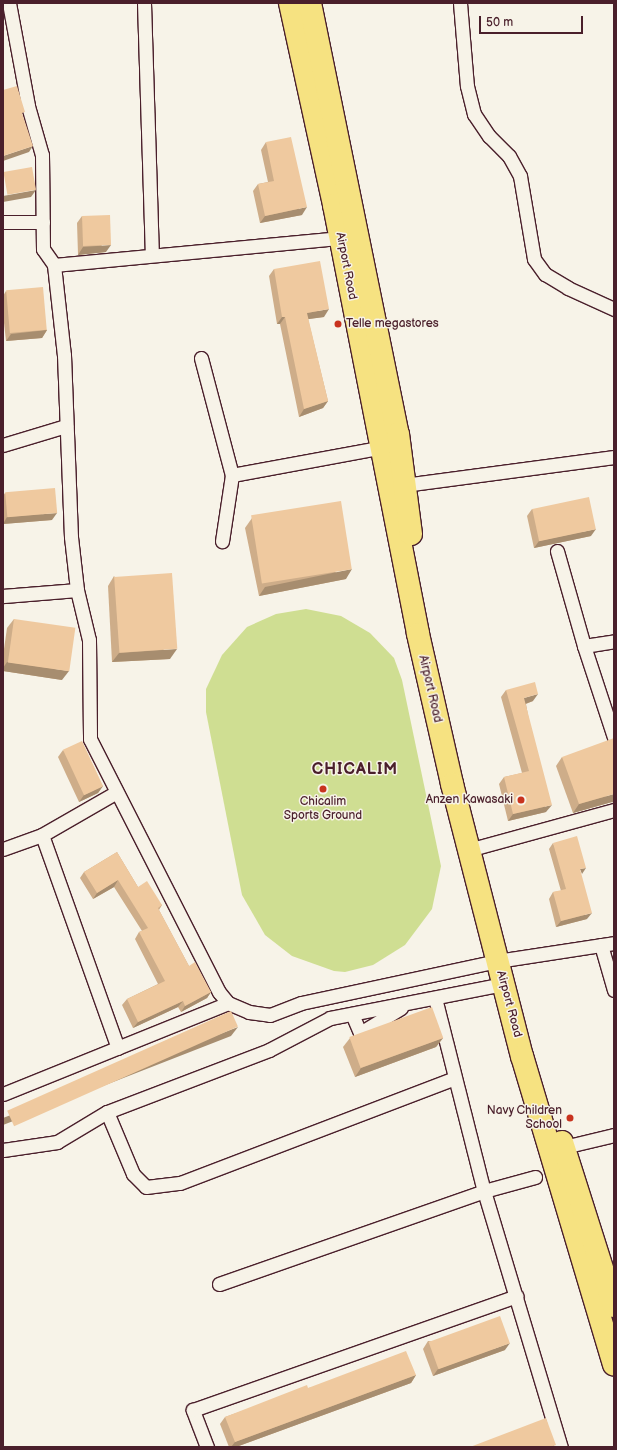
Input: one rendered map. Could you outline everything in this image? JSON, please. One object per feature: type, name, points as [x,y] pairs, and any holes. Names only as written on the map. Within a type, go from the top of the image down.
[{"type":"highway","name":"Airport Road","points":[[290,3],[341,238],[390,446],[404,485],[414,558],[492,909],[502,960],[503,984],[557,1179],[614,1366]]},
{"type":"highway","name":"Airport Road","points":[[310,3],[350,188],[418,634],[502,960],[564,1147],[614,1306]]},
{"type":"street","points":[[9,3],[28,106],[42,155],[43,249],[54,265],[64,355],[71,537],[77,590],[89,640],[90,740],[115,793],[219,992],[228,1003],[249,1012],[270,1015],[301,1003],[502,960],[608,944],[614,990]]},
{"type":"street","points":[[144,3],[152,255]]},
{"type":"street","points":[[460,3],[467,86],[474,114],[489,136],[508,156],[520,176],[534,259],[551,277],[614,309]]},
{"type":"street","points":[[3,222],[43,222]]},
{"type":"street","points":[[54,265],[341,238]]},
{"type":"street","points":[[201,358],[232,475],[222,541]]},
{"type":"street","points":[[3,445],[66,426]]},
{"type":"street","points":[[232,475],[390,446]]},
{"type":"street","points":[[404,485],[614,457]]},
{"type":"street","points":[[557,550],[584,646],[614,737]]},
{"type":"street","points":[[3,596],[77,590]]},
{"type":"street","points":[[584,646],[614,641]]},
{"type":"street","points":[[3,849],[42,835],[115,793]]},
{"type":"street","points":[[479,847],[614,810]]},
{"type":"street","points":[[42,835],[118,1048]]},
{"type":"street","points":[[3,1150],[57,1142],[107,1112],[269,1050],[330,1018],[503,984]]},
{"type":"street","points":[[435,998],[484,1191],[561,1447]]},
{"type":"street","points":[[3,1094],[228,1003]]},
{"type":"street","points":[[352,1014],[360,1033],[409,1003]]},
{"type":"street","points":[[107,1112],[133,1174],[146,1187],[180,1184],[455,1078]]},
{"type":"street","points":[[564,1147],[614,1135]]},
{"type":"street","points":[[219,1284],[484,1191],[535,1177]]},
{"type":"street","points":[[207,1447],[193,1410],[516,1296]]},
{"type":"green space","name":"Chicalim Sports Ground","points":[[306,609],[341,616],[370,633],[394,658],[402,680],[441,866],[432,909],[405,945],[373,965],[345,972],[334,971],[292,956],[265,935],[242,895],[206,712],[206,689],[222,655],[247,627],[276,614]]},
{"type":"building","points":[[17,86],[25,112],[22,113],[33,146],[3,156],[3,90]]},
{"type":"building","points":[[291,137],[307,207],[265,216],[258,184],[274,181],[266,142]]},
{"type":"building","points":[[32,167],[36,190],[7,195],[3,172]]},
{"type":"building","points":[[110,215],[111,245],[83,246],[82,216]]},
{"type":"building","points":[[320,261],[329,309],[307,313],[328,401],[304,409],[285,317],[282,317],[274,269]]},
{"type":"building","points":[[43,287],[47,330],[10,333],[6,290]]},
{"type":"building","points":[[55,488],[57,513],[7,517],[5,492]]},
{"type":"building","points":[[589,497],[596,529],[539,541],[532,509]]},
{"type":"building","points":[[341,501],[352,569],[262,583],[251,515]]},
{"type":"building","points":[[172,573],[177,649],[119,653],[114,577]]},
{"type":"building","points":[[14,619],[75,628],[69,671],[8,663]]},
{"type":"building","points":[[535,682],[538,694],[524,698],[552,805],[513,814],[504,777],[529,771],[506,690]]},
{"type":"building","points":[[614,738],[614,794],[579,804],[562,757]]},
{"type":"building","points":[[82,741],[103,786],[84,795],[63,750]]},
{"type":"building","points":[[577,836],[586,868],[580,869],[592,913],[561,921],[553,892],[566,889],[553,843]]},
{"type":"building","points":[[117,852],[138,887],[147,881],[162,905],[158,908],[189,966],[195,962],[211,992],[185,1006],[183,1001],[138,1022],[127,999],[165,981],[139,932],[148,928],[118,880],[97,893],[84,872]]},
{"type":"building","points":[[432,1007],[443,1038],[361,1068],[349,1037]]},
{"type":"building","points":[[231,1011],[238,1027],[14,1126],[7,1111]]},
{"type":"building","points":[[500,1316],[510,1343],[439,1369],[429,1342]]},
{"type":"building","points":[[406,1351],[416,1375],[235,1442],[225,1417],[307,1385],[308,1388]]},
{"type":"building","points":[[546,1418],[556,1445],[551,1447],[470,1447]]},
{"type":"place","name":"Telle megastores","points":[[338,324]]},
{"type":"place","name":"Chicalim Sports Ground","points":[[323,789]]},
{"type":"place","name":"Anzen Kawasaki","points":[[521,800]]},
{"type":"place","name":"Navy Children School","points":[[570,1118]]},
{"type":"district","name":"CHICALIM","points":[[355,770]]}]
